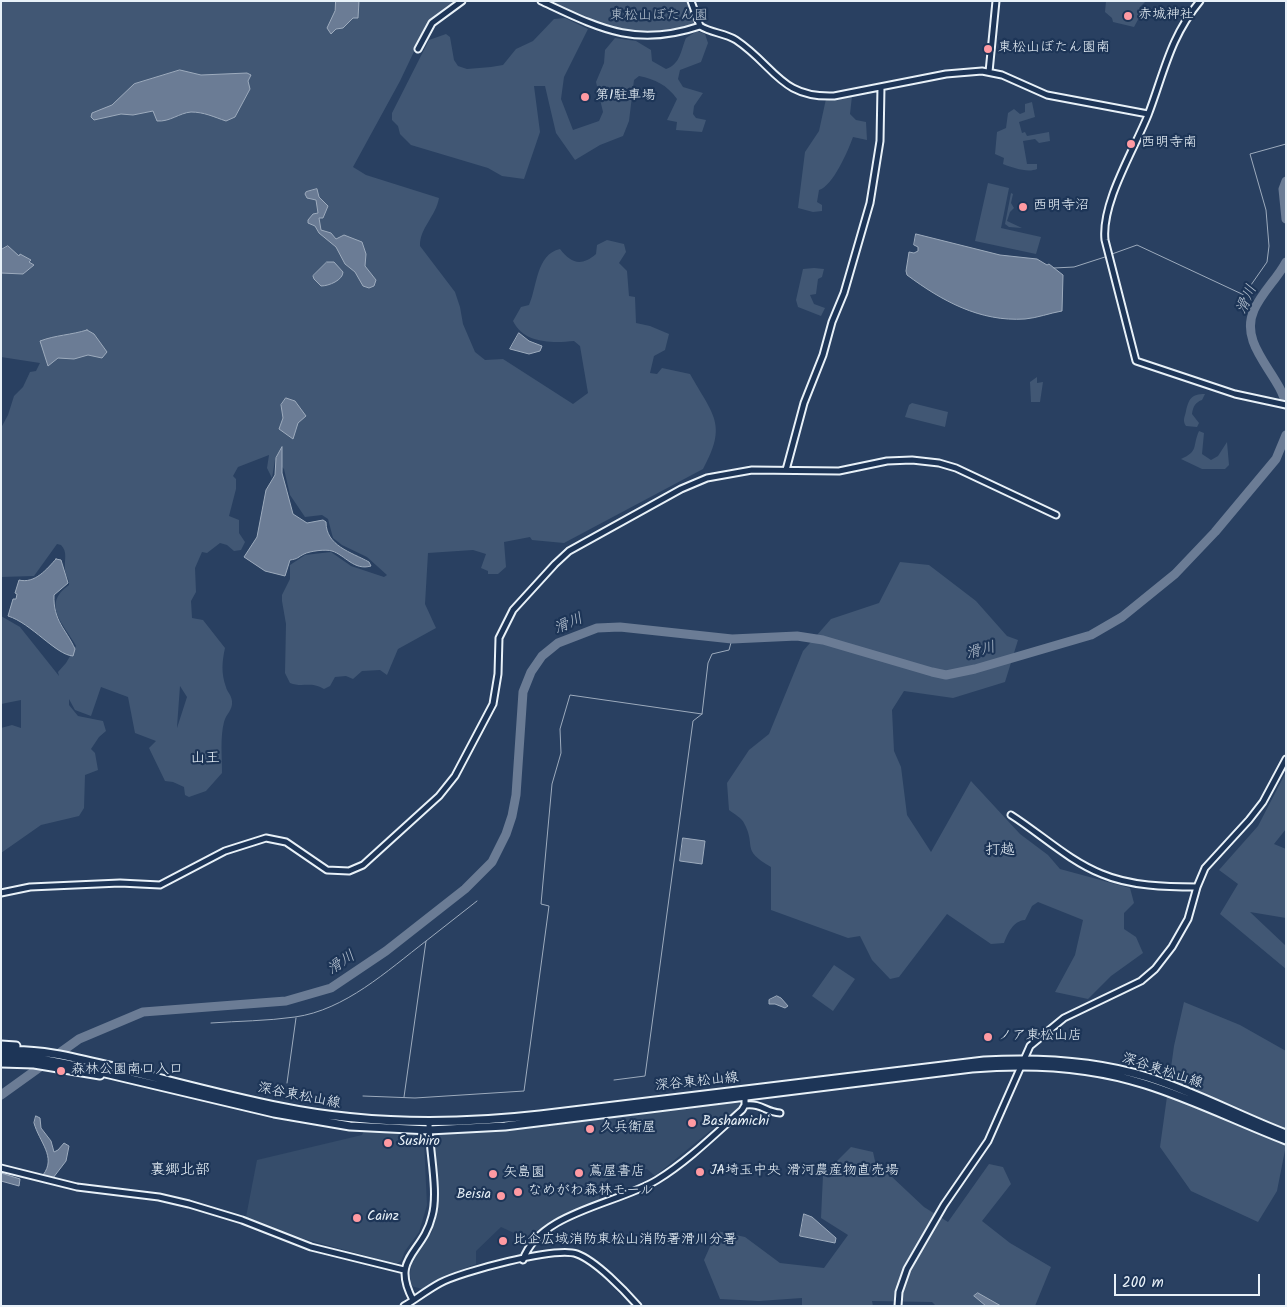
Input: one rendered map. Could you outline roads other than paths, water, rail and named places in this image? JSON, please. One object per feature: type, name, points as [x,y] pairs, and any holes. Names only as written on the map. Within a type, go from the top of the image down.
[{"type":"main road","name":"深谷東松山線","points":[[1,1045],[74,1054],[105,1065]]},
{"type":"main road","name":"深谷東松山線","points":[[1,1051],[48,1053],[311,1113],[429,1127]]},
{"type":"main road","name":"深谷東松山線","points":[[1,1058],[38,1059],[310,1119],[364,1128],[505,1126],[745,1093],[972,1068],[1023,1063],[1093,1065],[1146,1077],[1286,1134]]},
{"type":"main road","name":"深谷東松山線","points":[[1,1063],[18,1062],[98,1075],[118,1076]]},
{"type":"main road","name":"深谷東松山線","points":[[1023,1063],[1078,1069],[1144,1084],[1286,1140]]},
{"type":"street","points":[[418,49],[432,23],[462,1]]},
{"type":"street","points":[[541,1],[594,26],[628,35],[672,33],[700,26],[736,40],[787,85],[798,91],[816,96],[834,96],[946,74],[989,72],[1012,79],[1047,95],[1148,114]]},
{"type":"street","points":[[692,1],[700,26]]},
{"type":"street","points":[[989,72],[996,1]]},
{"type":"street","points":[[1200,1],[1170,48],[1148,114],[1108,208],[1105,226],[1108,252],[1134,359],[1141,364],[1235,394],[1286,404]]},
{"type":"street","points":[[786,470],[804,403],[844,293],[870,203],[880,141],[881,87]]},
{"type":"street","points":[[1,893],[39,886],[120,883],[160,885],[225,851],[266,838],[286,842],[326,870],[349,871],[363,865],[451,783],[493,704],[498,674],[499,638],[513,610],[554,564],[577,546],[693,483],[727,473],[752,470],[839,471],[887,461],[912,460],[939,463],[956,468],[1056,515]]},
{"type":"street","points":[[898,1306],[899,1292],[907,1268],[944,1205],[988,1141],[1030,1046],[1052,1026],[1141,980],[1155,969],[1172,947],[1188,919],[1197,887],[1205,868],[1263,802],[1286,759]]},
{"type":"street","points":[[1011,815],[1100,874],[1117,880],[1197,887]]},
{"type":"street","points":[[522,1260],[532,1243],[554,1224],[640,1190],[674,1169],[742,1110],[745,1105],[745,1093]]},
{"type":"street","points":[[745,1105],[756,1103],[772,1112],[780,1114]]},
{"type":"street","points":[[413,1300],[406,1286],[404,1270],[408,1260],[428,1229],[433,1215],[434,1200],[429,1127]]},
{"type":"street","points":[[1,1168],[76,1187],[159,1197],[195,1206],[242,1220],[311,1247],[404,1270]]},
{"type":"street","points":[[404,1306],[440,1283],[472,1271],[570,1252],[578,1254],[626,1292],[638,1306]]},
{"type":"waterway","points":[[1112,254],[1137,245],[1244,295],[1267,262],[1269,246],[1266,210],[1250,154],[1286,144]]},
{"type":"waterway","name":"滑川","points":[[1286,181],[1283,189],[1286,219]]},
{"type":"waterway","points":[[1054,268],[1074,267],[1108,256]]},
{"type":"waterway","name":"滑川","points":[[1286,262],[1257,303],[1251,323],[1251,335],[1256,347],[1282,393],[1286,405]]},
{"type":"waterway","name":"滑川","points":[[1,1095],[79,1039],[143,1012],[286,1001],[331,988],[386,951],[465,889],[492,862],[506,834],[516,795],[523,692],[531,672],[542,656],[558,643],[597,628],[620,627],[732,639],[797,636],[823,640],[946,675],[975,669],[1091,635],[1122,617],[1175,574],[1215,532],[1276,459],[1286,435]]},
{"type":"waterway","points":[[614,1080],[645,1076],[693,721],[702,714],[708,663],[712,654],[729,650],[732,639]]},
{"type":"waterway","points":[[363,1096],[415,1098],[524,1091],[549,906],[541,904],[552,784],[561,753],[560,729],[570,695],[702,714]]},
{"type":"waterway","points":[[404,1097],[426,941],[477,901]]},
{"type":"waterway","points":[[211,1023],[295,1017],[313,1013],[348,998],[365,988],[426,941]]},
{"type":"waterway","points":[[287,1083],[296,1018]]},
{"type":"place","name":"赤城神社","points":[[1128,16]]},
{"type":"place","name":"東松山ぼたん園南","points":[[988,49]]},
{"type":"place","name":"第1駐車場","points":[[585,97]]},
{"type":"place","name":"西明寺南","points":[[1131,144]]},
{"type":"place","name":"西明寺沼","points":[[1023,207]]},
{"type":"place","name":"ノア東松山店","points":[[988,1037]]},
{"type":"place","name":"森林公園南口入口","points":[[61,1071]]},
{"type":"place","name":"Bashamichi","points":[[692,1123]]},
{"type":"place","name":"久兵衛屋","points":[[590,1129]]},
{"type":"place","name":"Sushiro","points":[[388,1143]]},
{"type":"place","name":"JA埼玉中央 滑河農産物直売場","points":[[700,1172]]},
{"type":"place","name":"蔦屋書店","points":[[579,1173]]},
{"type":"place","name":"矢島園","points":[[493,1174]]},
{"type":"place","name":"なめがわ森林モール","points":[[518,1192]]},
{"type":"place","name":"Beisia","points":[[501,1196]]},
{"type":"place","name":"Cainz","points":[[357,1218]]},
{"type":"place","name":"比企広域消防東松山消防署滑川分署","points":[[503,1241]]},
{"type":"district","name":"山王","points":[[205,759]]},
{"type":"district","name":"打越","points":[[1000,851]]},
{"type":"district","name":"裏郷北部","points":[[180,1171]]},
{"type":"park label","name":"東松山ぼたん園","points":[[659,17]]}]
